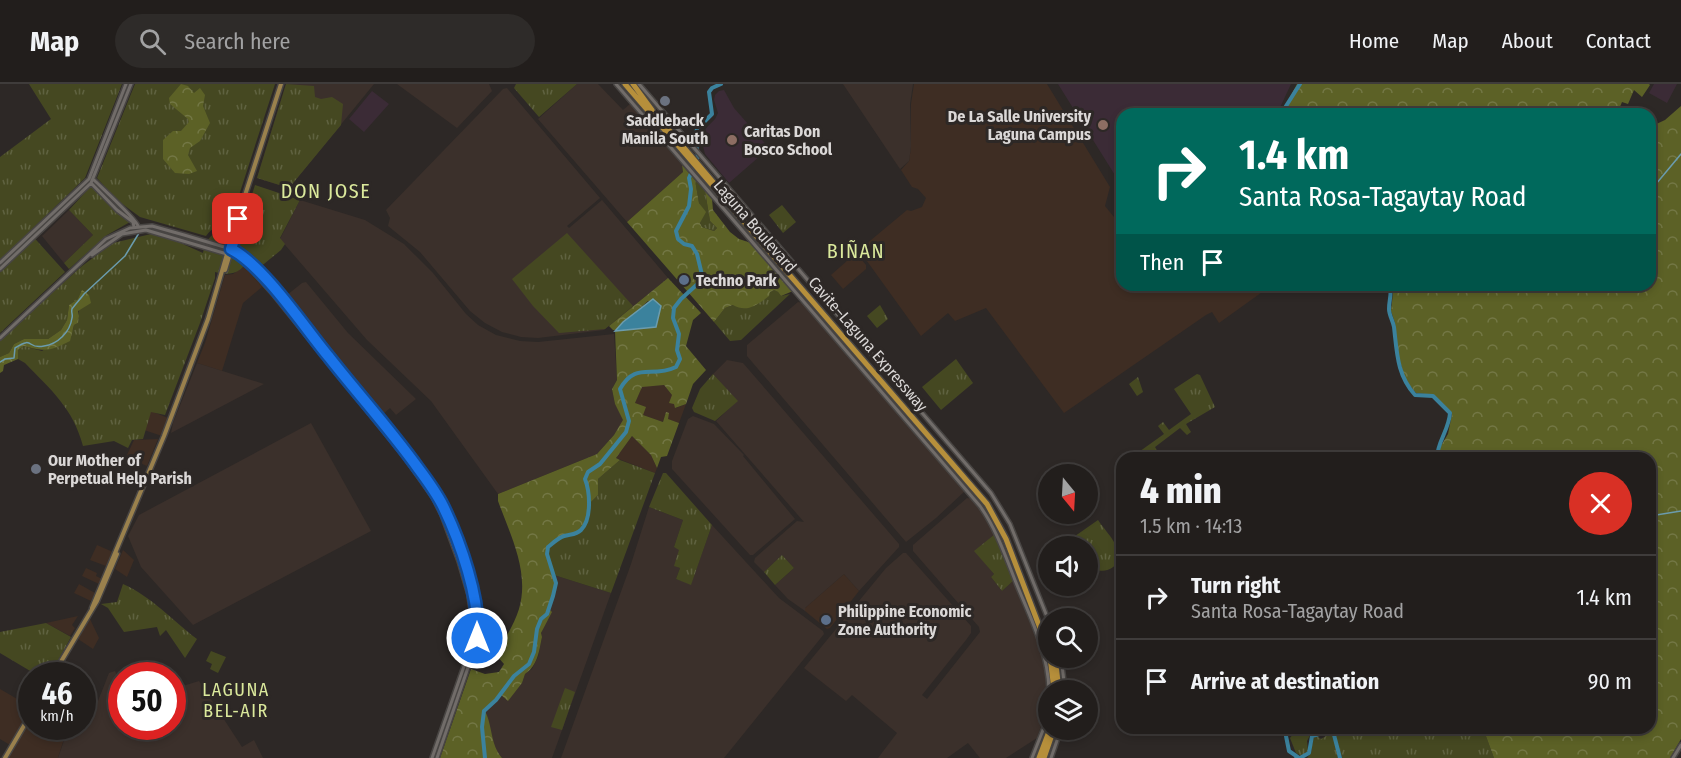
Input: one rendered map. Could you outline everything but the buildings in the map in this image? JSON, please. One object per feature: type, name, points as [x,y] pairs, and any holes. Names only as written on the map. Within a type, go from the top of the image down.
[{"type":"highway","name":"Cavite–Laguna Expressway","points":[[625,84],[875,375],[885,382],[994,508],[1009,537],[1038,611]]},
{"type":"highway","name":"Cavite–Laguna Expressway","points":[[885,382],[994,515],[1006,539],[1038,623]]},
{"type":"highway","points":[[1046,747],[1048,740]]},
{"type":"highway","points":[[1040,758],[1049,740]]},
{"type":"main road","points":[[0,269],[91,180],[129,84]]},
{"type":"main road","points":[[61,662],[92,608],[178,401],[239,224],[238,219],[281,84]]},
{"type":"main road","name":"Laguna Boulevard","points":[[625,84],[688,168],[697,169],[875,375],[970,493],[991,523],[1043,651],[1047,664],[1048,680]]},
{"type":"main road","name":"Laguna Boulevard","points":[[639,84],[991,493],[1013,531],[1044,608]]},
{"type":"main road","points":[[91,180],[117,210],[133,222],[136,228]]},
{"type":"main road","points":[[0,263],[91,180]]},
{"type":"main road","points":[[0,338],[114,234],[136,228],[157,227],[230,249],[251,262],[408,454],[444,507],[477,607],[478,628],[474,650],[435,758]]},
{"type":"main road","points":[[136,228],[157,232],[228,254],[237,257],[247,265],[405,458],[433,496],[442,515],[469,595],[473,625],[470,649],[435,758]]},
{"type":"main road","points":[[5,758],[18,736]]},
{"type":"main road","name":"Laguna Boulevard","points":[[1040,758],[1043,740]]},
{"type":"main road","points":[[1051,758],[1057,740]]},
{"type":"main road","points":[[1673,758],[1681,745]]},
{"type":"shaded area","points":[[286,84],[374,84],[289,188],[257,178]]},
{"type":"shaded area","points":[[397,84],[489,84],[492,91],[457,128]]},
{"type":"shaded area","points":[[577,84],[598,84],[623,110],[630,104],[682,165],[683,172],[627,222],[538,119]]},
{"type":"shaded area","points":[[843,84],[913,84],[910,104],[909,161],[900,169]]},
{"type":"shaded area","points":[[914,84],[1047,84],[1110,187],[1105,206],[1116,220],[1116,291],[1264,291],[1219,323],[1212,312],[1206,315],[1064,413],[986,308],[955,321],[948,313],[921,336],[859,250],[907,210],[922,207],[926,198],[918,189],[912,187],[901,170],[909,161]]},
{"type":"shaded area","name":"De La Salle University Laguna Campus","points":[[1058,84],[1291,84],[1280,108],[1116,108],[1116,177]]},
{"type":"shaded area","points":[[1654,84],[1677,84],[1667,103],[1649,93]]},
{"type":"shaded area","points":[[507,88],[600,198],[567,226],[569,228],[602,200],[668,278],[604,330],[538,338],[521,337],[502,332],[485,323],[470,311],[420,252],[388,226],[390,218],[386,210],[503,89]]},
{"type":"shaded area","name":"Caritas Don Bosco School","points":[[724,90],[734,108],[769,148],[729,183],[705,154],[700,134],[715,119],[718,113],[714,100],[715,95]]},
{"type":"shaded area","points":[[372,91],[389,104],[364,132],[349,119]]},
{"type":"shaded area","points":[[300,200],[365,220],[404,244],[433,273],[466,314],[478,325],[496,335],[520,341],[538,342],[614,334],[617,380],[612,389],[615,404],[624,420],[614,435],[597,454],[498,494],[431,401],[367,340],[280,239]]},
{"type":"shaded area","points":[[69,210],[93,235],[64,263],[42,236]]},
{"type":"shaded area","points":[[856,253],[866,265],[866,269],[843,289],[831,275]]},
{"type":"shaded area","points":[[244,266],[262,287],[243,303],[222,371],[197,363],[225,275],[233,274]]},
{"type":"shaded area","points":[[306,282],[348,333],[416,399],[396,415],[390,408],[380,417],[286,300],[287,295]]},
{"type":"shaded area","points":[[798,302],[803,303],[965,491],[906,542],[747,356],[747,345]]},
{"type":"shaded area","points":[[727,360],[743,363],[899,544],[899,547],[859,591],[844,574],[805,608],[805,611],[788,599],[775,585],[794,568],[782,555],[764,572],[754,562],[755,558],[797,521],[804,522],[716,421],[737,401],[713,374]]},
{"type":"shaded area","points":[[197,363],[264,384],[171,433],[173,423]]},
{"type":"shaded area","points":[[664,385],[672,395],[676,408],[686,404],[679,423],[667,419],[666,412],[663,422],[643,415],[635,403],[642,386]]},
{"type":"shaded area","points":[[151,411],[168,418],[162,436],[144,430]]},
{"type":"shaded area","points":[[693,416],[714,424],[744,455],[795,519],[753,555],[750,555],[672,469],[672,461],[688,419]]},
{"type":"shaded area","points":[[311,423],[371,531],[193,625],[141,567],[128,536],[139,515]]},
{"type":"shaded area","points":[[632,436],[651,455],[657,468],[655,473],[616,458]]},
{"type":"shaded area","points":[[158,439],[147,466],[126,457],[134,440]]},
{"type":"shaded area","points":[[967,498],[974,499],[995,534],[975,551],[994,574],[991,577],[1002,591],[1013,581],[1038,643],[1038,668],[1045,668],[1047,677],[1047,680],[1038,680],[1037,738],[1006,758],[980,758],[968,743],[947,758],[878,758],[897,733],[852,695],[846,701],[804,668],[886,568],[906,553],[971,626],[971,633],[922,695],[927,699],[980,632],[979,627],[913,551],[913,545]]},
{"type":"shaded area","points":[[649,507],[683,520],[674,547],[680,549],[675,566],[680,568],[676,579],[691,584],[712,525],[779,598],[824,634],[724,758],[561,758],[631,564]]},
{"type":"shaded area","points":[[97,545],[113,552],[106,566],[90,560]]},
{"type":"shaded area","points":[[123,550],[134,560],[127,577],[115,569]]},
{"type":"shaded area","points":[[86,568],[97,573],[96,576],[102,579],[99,584],[82,576]]},
{"type":"shaded area","points":[[844,574],[859,591],[827,629],[805,611],[805,608]]},
{"type":"shaded area","points":[[554,575],[611,593],[552,758],[502,758],[494,748],[484,711],[500,694],[508,700],[522,683],[525,674],[532,669],[538,657],[541,634],[553,596],[556,583]]},
{"type":"shaded area","points":[[79,584],[95,593],[91,601],[74,593]]},
{"type":"shaded area","points":[[78,616],[72,625],[75,628],[70,636],[46,623]]},
{"type":"shaded area","points":[[90,619],[99,638],[93,649],[78,639]]},
{"type":"shaded area","points":[[108,676],[108,740],[186,740],[186,685],[199,681],[242,747],[254,740],[263,758],[58,758],[64,740],[96,740],[96,700],[98,701]]},
{"type":"shaded area","points":[[0,689],[18,699],[18,731],[10,745],[0,739]]},
{"type":"shaded area","points":[[19,740],[64,740],[58,758],[9,758]]},
{"type":"green space","points":[[29,84],[122,84],[85,178],[29,232],[65,272],[0,333],[0,157],[51,119]]},
{"type":"green space","points":[[135,84],[275,84],[230,223],[216,227],[206,236],[140,217],[117,200],[97,178]]},
{"type":"green space","points":[[181,84],[188,86],[194,93],[200,88],[205,95],[203,106],[210,123],[200,141],[190,148],[188,155],[197,171],[189,174],[175,173],[163,159],[163,140],[173,131],[181,131],[189,122],[170,104],[169,98]]},
{"type":"green space","points":[[286,84],[314,86],[315,97],[321,99],[332,97],[343,104],[341,125],[289,188],[257,178]]},
{"type":"green space","points":[[516,84],[577,84],[539,117],[514,88]]},
{"type":"green space","points":[[1297,84],[1650,85],[1642,97],[1634,90],[1628,104],[1622,102],[1620,108],[1284,108]]},
{"type":"green space","points":[[1681,106],[1681,739],[1670,758],[1494,758],[1485,734],[1656,734],[1656,452],[1439,452],[1448,434],[1452,414],[1434,395],[1416,393],[1405,380],[1396,347],[1395,323],[1391,311],[1392,291],[1656,291],[1656,124],[1665,120]]},
{"type":"green space","points":[[682,165],[695,180],[699,203],[706,212],[700,223],[702,227],[714,231],[717,228],[710,221],[705,191],[712,199],[713,210],[730,232],[739,239],[751,243],[793,291],[781,296],[774,290],[752,307],[743,308],[733,305],[725,308],[714,322],[627,222],[683,172]]},
{"type":"green space","points":[[695,180],[705,191],[710,221],[717,228],[714,231],[702,227],[700,223],[705,212],[699,203]]},
{"type":"green space","points":[[255,185],[300,200],[280,238],[285,244],[259,268],[249,256],[244,266],[236,272],[226,274],[215,272],[200,323],[165,415],[151,412],[143,439],[132,440],[128,448],[114,441],[83,446],[73,421],[60,400],[25,363],[18,359],[18,350],[24,346],[42,351],[73,330],[74,325],[78,323],[78,299],[69,305],[67,320],[61,330],[48,339],[24,339],[14,344],[9,353],[0,357],[0,340],[82,266],[113,243],[151,234],[176,241],[203,253],[208,240],[216,233],[227,230],[240,233]]},
{"type":"green space","points":[[91,186],[123,218],[130,222],[107,235],[69,269],[64,263],[93,235],[69,210]]},
{"type":"green space","points":[[782,205],[796,222],[783,233],[769,215]]},
{"type":"green space","points":[[567,233],[633,306],[605,329],[559,333],[533,306],[512,279]]},
{"type":"green space","points":[[668,278],[701,313],[693,320],[686,346],[706,370],[693,384],[686,404],[675,408],[674,404],[669,403],[672,395],[664,385],[642,387],[635,403],[646,407],[643,415],[663,422],[666,412],[669,413],[668,419],[679,423],[667,456],[661,457],[657,468],[651,455],[632,436],[616,458],[620,460],[598,479],[598,495],[589,504],[584,524],[580,529],[548,547],[547,554],[556,583],[549,609],[552,612],[541,633],[537,657],[508,701],[500,694],[485,711],[495,747],[502,758],[440,758],[471,669],[485,674],[499,672],[504,664],[496,655],[519,609],[522,595],[520,567],[513,540],[498,501],[498,494],[597,454],[614,435],[623,420],[615,404],[612,389],[617,380],[615,331],[656,327],[661,306],[648,301],[616,330],[609,326]]},
{"type":"green space","points":[[82,290],[89,295],[91,303],[78,311],[78,323],[74,325],[70,341],[48,350],[24,346],[18,350],[18,359],[4,365],[0,373],[0,357],[9,353],[14,344],[24,339],[48,339],[61,330],[67,320],[69,305],[78,299]]},
{"type":"green space","points":[[774,290],[781,296],[790,294],[741,340],[730,341],[714,322],[725,308]]},
{"type":"green space","points":[[880,305],[888,319],[877,328],[867,316]]},
{"type":"green space","points":[[956,359],[973,383],[941,410],[922,387]]},
{"type":"green space","points":[[713,374],[738,401],[715,421],[694,412],[692,408],[700,389]]},
{"type":"green space","points":[[1197,374],[1200,375],[1215,407],[1186,424],[1191,432],[1187,435],[1180,428],[1155,447],[1158,452],[1139,452],[1164,434],[1158,426],[1163,422],[1169,430],[1191,414],[1174,389]]},
{"type":"green space","points":[[1138,377],[1143,392],[1137,396],[1129,384]]},
{"type":"green space","points":[[620,460],[655,473],[611,593],[554,575],[547,554],[548,547],[580,529],[584,524],[589,504],[598,495],[598,479]]},
{"type":"green space","points":[[663,473],[666,473],[712,525],[691,585],[676,579],[680,568],[674,566],[679,550],[674,547],[683,520],[649,507]]},
{"type":"green space","points":[[1098,520],[1116,546],[1116,564],[1111,569],[1098,570],[1098,536],[1075,536],[1092,524],[1098,524]]},
{"type":"green space","points":[[995,534],[1013,581],[1002,591],[991,577],[994,574],[974,551]]},
{"type":"green space","points":[[782,555],[794,568],[775,585],[764,572]]},
{"type":"green space","points":[[123,584],[153,602],[197,639],[185,658],[166,630],[160,636],[157,627],[124,632],[108,608],[101,604],[117,602]]},
{"type":"green space","points":[[46,623],[71,637],[57,662],[18,664],[0,653],[0,632]]},
{"type":"green space","points":[[211,651],[226,657],[218,673],[210,669],[212,664],[206,661]]},
{"type":"green space","points":[[565,688],[575,692],[562,730],[551,727]]},
{"type":"green space","points":[[1293,734],[1310,734],[1307,741],[1308,751],[1301,756],[1296,753],[1290,738]]},
{"type":"green space","points":[[1333,734],[1338,758],[1307,758],[1311,753],[1313,738],[1317,736],[1321,739]]},
{"type":"green space","points":[[1335,734],[1485,734],[1494,758],[1342,758]]},
{"type":"water","points":[[653,299],[661,306],[656,327],[615,331],[623,322]]},
{"type":"waterway","points":[[485,758],[482,727],[484,711],[496,700],[514,676],[529,664],[534,652],[537,629],[541,619],[547,614],[553,596],[556,583],[547,554],[548,547],[562,537],[579,532],[585,525],[589,505],[585,479],[588,472],[600,464],[626,432],[629,421],[620,389],[632,375],[667,370],[676,367],[680,359],[677,350],[679,334],[673,318],[674,308],[703,279],[697,254],[692,246],[678,239],[676,231],[689,206],[691,189],[689,178],[698,157],[695,137],[697,129],[712,114],[709,92],[721,84]]},
{"type":"waterway","points":[[1285,108],[1300,84]]},
{"type":"waterway","points":[[1656,184],[1681,154]]},
{"type":"waterway","points":[[0,362],[14,358],[15,348],[21,344],[44,346],[54,343],[63,336],[71,323],[73,308],[84,294],[125,256],[139,233]]},
{"type":"waterway","points":[[1391,291],[1389,311],[1394,327],[1401,372],[1415,395],[1433,396],[1450,413],[1438,452]]},
{"type":"waterway","points":[[1656,515],[1681,511]]},
{"type":"waterway","points":[[1287,734],[1289,751],[1299,758]]},
{"type":"waterway","points":[[1300,758],[1309,753],[1312,736],[1319,734]]},
{"type":"waterway","points":[[1334,734],[1340,758]]},
{"type":"place","name":"Saddleback Manila South","points":[[665,101]]},
{"type":"place","name":"De La Salle University Laguna Campus","points":[[1103,125]]},
{"type":"place","name":"Caritas Don Bosco School","points":[[732,140]]},
{"type":"place","name":"Techno Park","points":[[684,280]]},
{"type":"place","name":"Our Mother of Perpetual Help Parish","points":[[36,469]]},
{"type":"place","name":"Philippine Economic Zone Authority","points":[[826,620]]},
{"type":"district","name":"DON JOSE","points":[[326,191]]},
{"type":"district","name":"BIÑAN","points":[[856,251]]},
{"type":"district","name":"LAGUNA BEL-AIR","points":[[236,700]]},
{"type":"route","points":[[238,219],[239,224],[231,249],[251,262],[277,292],[408,454],[444,507],[477,607],[477,638]]}]
